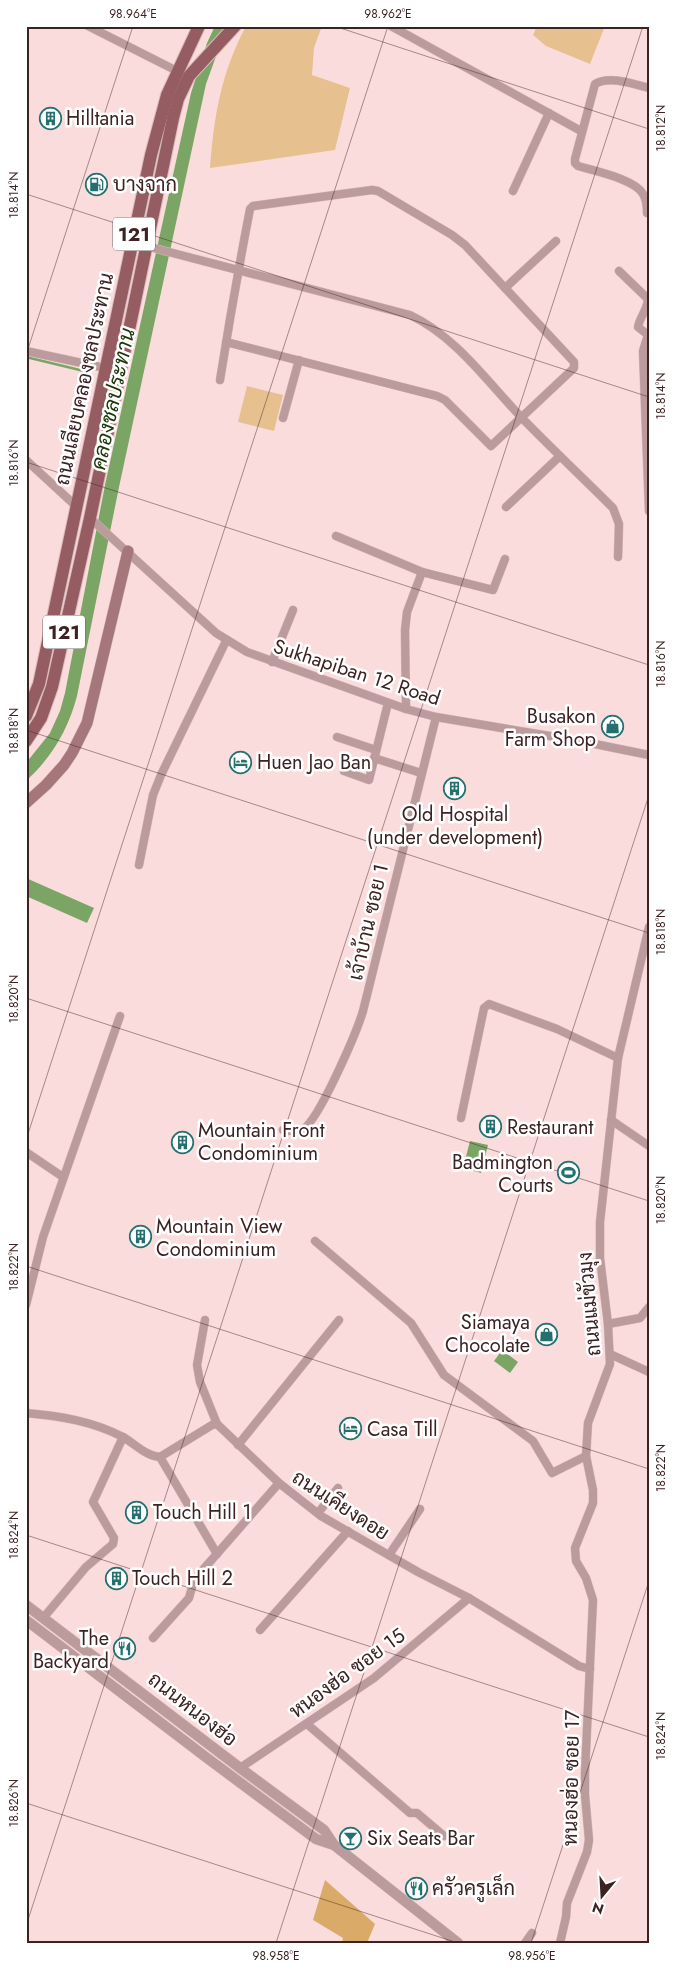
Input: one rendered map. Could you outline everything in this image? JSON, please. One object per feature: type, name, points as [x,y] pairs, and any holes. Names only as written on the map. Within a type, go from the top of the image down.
[{"type":"main road","name":"ถนนเลียบคลองชลประทาน","points":[[26,716],[39,684],[151,155],[167,95],[200,26]]},
{"type":"main road","name":"ถนนเลียบคลองชลประทาน","points":[[26,741],[41,718],[52,687],[90,518],[178,99],[189,76],[234,28]]},
{"type":"main road","points":[[78,500],[84,499],[90,471],[102,458]]},
{"type":"main road","points":[[71,536],[77,520],[81,518],[86,524],[84,541]]},
{"type":"main road","points":[[26,803],[46,785],[64,764],[72,753],[87,723],[125,549]]},
{"type":"street","points":[[88,26],[177,72]]},
{"type":"street","points":[[391,26],[581,131]]},
{"type":"street","points":[[648,213],[647,204],[642,192],[634,186],[578,166],[575,163],[581,131],[594,84],[606,80],[649,88]]},
{"type":"street","points":[[513,191],[549,113]]},
{"type":"street","points":[[220,380],[226,342],[250,209],[253,206],[372,190],[378,191],[452,235],[465,245],[574,362],[574,368],[491,446],[445,400],[437,396],[226,342]]},
{"type":"street","points":[[505,288],[556,241]]},
{"type":"street","points":[[146,246],[410,315],[427,323],[452,344],[613,508],[619,524],[618,557]]},
{"type":"street","points":[[619,271],[648,299],[648,305],[639,320],[638,326],[648,335],[643,350],[649,511]]},
{"type":"street","points":[[26,351],[105,368]]},
{"type":"street","points":[[284,418],[299,360]]},
{"type":"street","points":[[506,508],[560,456]]},
{"type":"street","points":[[26,460],[78,500]]},
{"type":"street","name":"Sukhapiban 12 Road","points":[[90,518],[216,633],[226,641],[247,652],[388,703],[436,717],[649,754]]},
{"type":"street","points":[[336,536],[422,572],[493,590],[506,559]]},
{"type":"street","points":[[406,709],[404,630],[407,612],[422,572]]},
{"type":"street","points":[[272,662],[292,610]]},
{"type":"street","points":[[139,865],[153,795],[226,641]]},
{"type":"street","points":[[344,771],[369,780],[388,703]]},
{"type":"street","name":"เจ้าบ้าน ซอย 1","points":[[283,1130],[297,1131],[306,1126],[337,1074],[357,1032],[436,717]]},
{"type":"street","points":[[337,737],[421,772]]},
{"type":"street","name":"ถนนแม่ขัวมุง","points":[[590,1669],[594,1600],[586,1578],[576,1561],[574,1548],[593,1503],[593,1490],[586,1456],[588,1423],[607,1376],[610,1354],[600,1258],[600,1222],[618,1058],[649,927]]},
{"type":"street","points":[[461,1118],[484,1008],[489,1004],[557,1029],[618,1058]]},
{"type":"street","points":[[26,1305],[43,1237],[120,1016]]},
{"type":"street","points":[[611,1120],[649,1146]]},
{"type":"street","points":[[26,1152],[63,1177]]},
{"type":"street","points":[[314,1241],[410,1323],[444,1375],[533,1442],[552,1473],[586,1456]]},
{"type":"street","points":[[608,1324],[640,1318],[649,1307]]},
{"type":"street","points":[[26,1413],[60,1416],[78,1420],[123,1437],[153,1456],[160,1457],[212,1424],[217,1424],[200,1382],[197,1365],[205,1320]]},
{"type":"street","points":[[238,1445],[339,1320]]},
{"type":"street","points":[[610,1354],[649,1372]]},
{"type":"street","name":"ถนนเคียงดอย","points":[[217,1424],[279,1483],[318,1513],[389,1555],[469,1598],[579,1666],[590,1669]]},
{"type":"street","points":[[30,1622],[86,1567],[113,1544],[114,1538],[93,1502],[123,1437]]},
{"type":"street","points":[[160,1457],[217,1554]]},
{"type":"street","points":[[153,1638],[189,1598],[194,1580],[279,1483]]},
{"type":"street","points":[[318,1513],[338,1488]]},
{"type":"street","points":[[389,1555],[420,1509]]},
{"type":"street","points":[[260,1630],[348,1531]]},
{"type":"street","name":"หนองฮ่อ ซอย 15","points":[[240,1768],[374,1678],[469,1598]]},
{"type":"street","name":"ถนนหนองฮ่อ","points":[[26,1605],[324,1830],[334,1845],[458,1943]]},
{"type":"street","name":"ถนนหนองฮ่อ","points":[[30,1622],[316,1839],[334,1845]]},
{"type":"street","name":"หนองฮ่อ ซอย 17","points":[[560,1943],[567,1903],[587,1852],[589,1840],[585,1795],[590,1669]]},
{"type":"street","points":[[307,1724],[410,1813],[417,1813],[444,1836]]},
{"type":"street","points":[[196,1749],[203,1740]]},
{"type":"street","points":[[525,1943],[532,1933]]},
{"type":"shaded area","points":[[215,26],[227,26],[206,84],[119,487],[77,696],[69,720],[58,742],[44,762],[26,781],[26,763],[50,733],[60,711],[65,693],[105,485],[191,93],[207,43]]},
{"type":"shaded area","points":[[246,26],[322,26],[314,48],[312,75],[350,88],[335,150],[210,168],[220,95],[230,61]]},
{"type":"shaded area","points":[[537,26],[605,26],[590,64],[546,46],[533,35]]},
{"type":"shaded area","points":[[247,386],[283,395],[274,431],[238,422]]},
{"type":"shaded area","points":[[26,878],[94,908],[87,923],[26,896]]},
{"type":"shaded area","points":[[470,1141],[488,1145],[481,1173],[463,1168]]},
{"type":"shaded area","points":[[502,1350],[518,1362],[510,1373],[494,1361]]},
{"type":"shaded area","points":[[325,1880],[375,1924],[367,1943],[342,1943],[343,1938],[313,1920]]},
{"type":"waterway","points":[[26,357],[88,372]]},
{"type":"place","name":"Hilltania","points":[[50,118]]},
{"type":"place","name":"บางจาก","points":[[97,184]]},
{"type":"place","name":"Busakon Farm Shop","points":[[612,727]]},
{"type":"place","name":"Huen Jao Ban","points":[[241,762]]},
{"type":"place","name":"Old Hospital (under development)","points":[[455,788]]},
{"type":"place","name":"Restaurant","points":[[491,1127]]},
{"type":"place","name":"Mountain Front Condominium","points":[[182,1142]]},
{"type":"place","name":"Badmington Courts","points":[[569,1173]]},
{"type":"place","name":"Mountain View Condominium","points":[[140,1237]]},
{"type":"place","name":"Siamaya Chocolate","points":[[546,1334]]},
{"type":"place","name":"Casa Till","points":[[351,1429]]},
{"type":"place","name":"Touch Hill 1","points":[[137,1512]]},
{"type":"place","name":"Touch Hill 2","points":[[116,1578]]},
{"type":"place","name":"The Backyard","points":[[125,1649]]},
{"type":"place","name":"Six Seats Bar","points":[[351,1838]]},
{"type":"place","name":"ครัวครูเล็ก","points":[[416,1888]]},
{"type":"water label","name":"คลองชลประทาน","points":[[113,399]]}]
